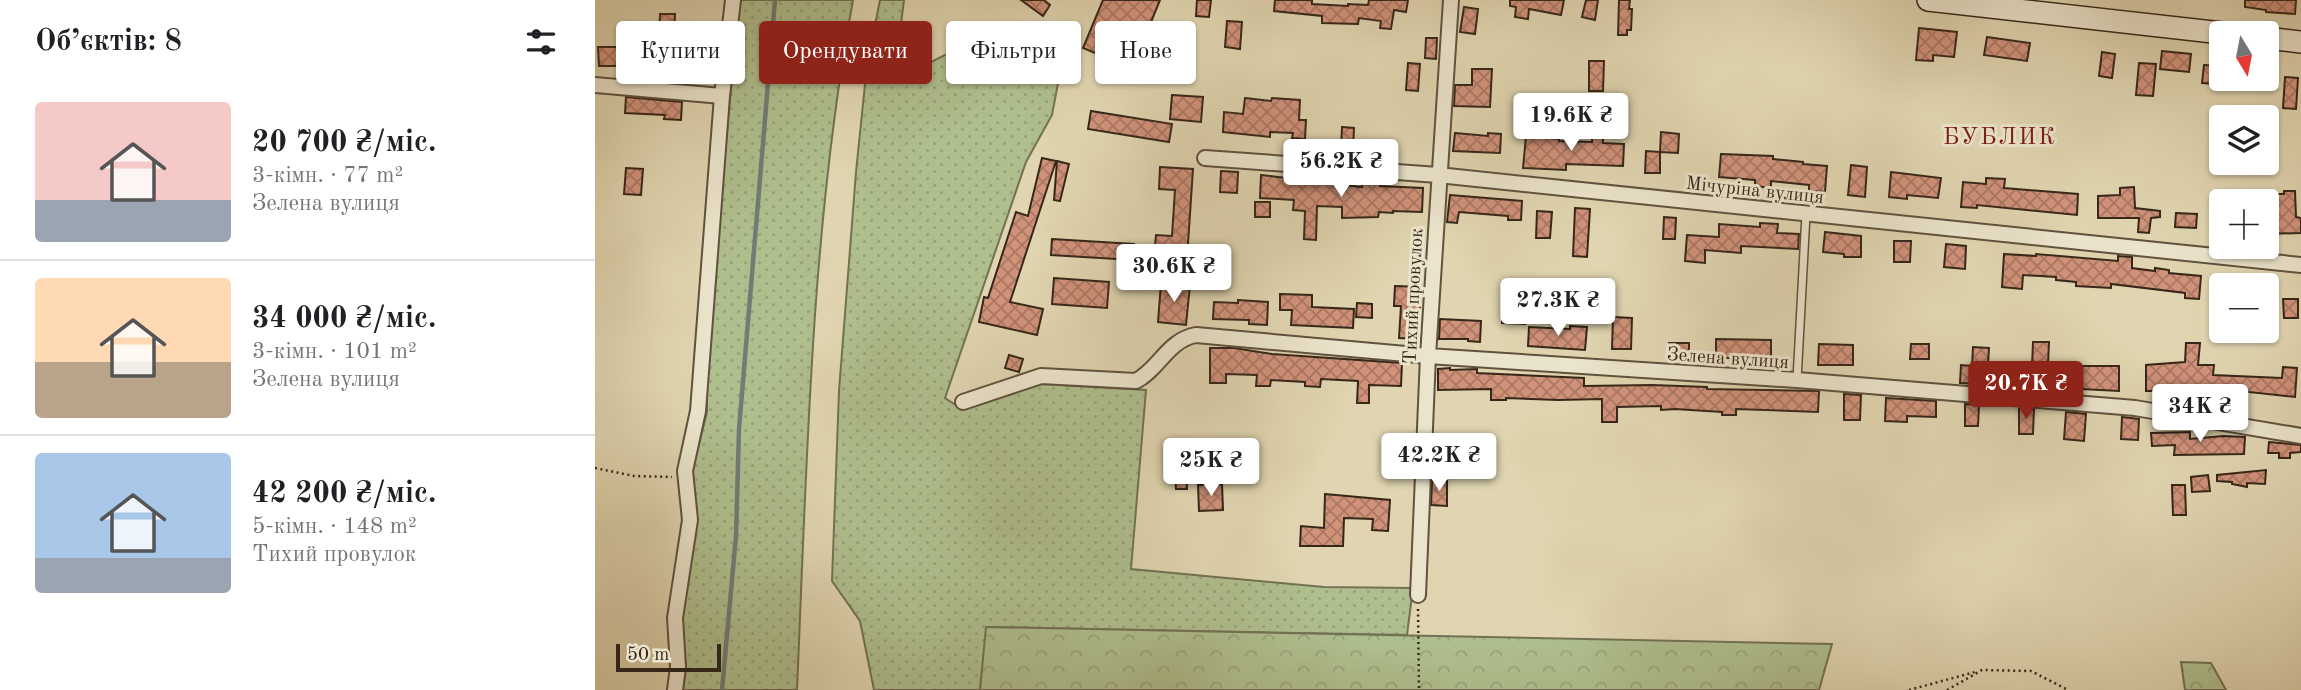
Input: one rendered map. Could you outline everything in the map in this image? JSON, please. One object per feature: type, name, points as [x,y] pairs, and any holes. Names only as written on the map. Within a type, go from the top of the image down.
[{"type":"main road","points":[[1929,0],[1989,3],[2209,31]]},
{"type":"main road","points":[[2279,39],[2301,42]]},
{"type":"street","points":[[675,690],[678,667],[675,618],[689,520],[685,471],[698,411],[722,96],[733,0]]},
{"type":"street","name":"Тихий провулок","points":[[1418,595],[1438,175],[1451,0]]},
{"type":"street","points":[[595,85],[722,96]]},
{"type":"street","name":"Мічуріна вулиця","points":[[1205,158],[1438,175],[2301,265]]},
{"type":"street","name":"Зелена вулиця","points":[[963,402],[1041,376],[1136,381],[1150,374],[1171,347],[1196,335],[1428,356],[1797,380],[2135,408],[2301,436]]},
{"type":"lane","points":[[1797,380],[1806,213]]},
{"type":"path","points":[[595,468],[634,476],[669,478],[685,471]]},
{"type":"path","points":[[1418,595],[1419,690]]},
{"type":"path","points":[[1947,690],[1982,670]]},
{"type":"path","points":[[1909,690],[1982,670],[2031,671],[2068,690]]},
{"type":"green space","points":[[739,0],[853,0],[850,21],[759,21],[759,84],[839,84],[819,257],[808,430],[797,690],[683,690],[686,668],[681,617],[692,472],[707,412],[707,350],[731,84],[745,84],[745,21],[737,21]]},
{"type":"green space","points":[[880,0],[904,0],[901,21],[876,21]]},
{"type":"green space","points":[[946,54],[946,84],[1058,84],[1052,115],[1026,162],[945,398],[962,409],[1042,384],[1146,390],[1131,569],[1324,587],[1413,588],[1407,635],[987,627],[980,689],[992,690],[874,690],[860,621],[832,581],[839,391],[865,84],[932,84],[932,62]]},
{"type":"green space","points":[[986,627],[1832,644],[1819,690],[980,690]]},
{"type":"green space","points":[[2181,662],[2211,663],[2226,690],[2185,690]]},
{"type":"building","points":[[1021,0],[1044,0],[1050,5],[1043,16]]},
{"type":"building","points":[[1103,0],[1160,0],[1151,21],[1095,21],[1095,53],[1083,48]]},
{"type":"building","points":[[1197,0],[1211,0],[1209,17],[1196,16]]},
{"type":"building","points":[[1275,0],[1312,0],[1312,4],[1348,6],[1368,5],[1369,0],[1408,0],[1406,12],[1394,10],[1391,29],[1380,28],[1381,21],[1359,18],[1358,24],[1322,23],[1322,16],[1274,11]]},
{"type":"building","points":[[1510,0],[1564,0],[1561,15],[1529,9],[1528,19],[1515,17],[1516,7],[1510,6]]},
{"type":"building","points":[[1586,0],[1598,0],[1595,20],[1582,17]]},
{"type":"building","points":[[1619,0],[1630,0],[1631,30],[1627,30],[1627,35],[1618,35]]},
{"type":"building","points":[[2245,0],[2296,0],[2295,14],[2245,7]]},
{"type":"building","points":[[1464,7],[1478,9],[1475,34],[1460,32]]},
{"type":"building","points":[[660,14],[675,14],[675,21],[660,21]]},
{"type":"building","points":[[1227,21],[1242,22],[1240,49],[1225,47]]},
{"type":"building","points":[[1919,28],[1957,32],[1954,57],[1933,55],[1933,61],[1916,60]]},
{"type":"building","points":[[1987,37],[2030,43],[2027,61],[1984,55]]},
{"type":"building","points":[[1426,38],[1437,38],[1436,59],[1425,58]]},
{"type":"building","points":[[598,47],[616,47],[616,66],[599,66]]},
{"type":"building","points":[[2162,51],[2191,54],[2189,72],[2160,69]]},
{"type":"building","points":[[2102,52],[2115,54],[2112,78],[2099,76]]},
{"type":"building","points":[[1589,61],[1604,61],[1603,91],[1589,91]]},
{"type":"building","points":[[1408,63],[1420,64],[1418,91],[1406,90]]},
{"type":"building","points":[[2139,63],[2156,64],[2153,96],[2136,95]]},
{"type":"building","points":[[2204,65],[2209,65],[2209,84],[2202,83]]},
{"type":"building","points":[[1472,69],[1492,69],[1490,107],[1454,106],[1455,85],[1472,85]]},
{"type":"building","points":[[2285,77],[2298,78],[2296,109],[2283,108]]},
{"type":"building","points":[[1172,95],[1203,97],[1201,122],[1170,119]]},
{"type":"building","points":[[626,97],[682,102],[681,120],[664,119],[665,115],[625,113]]},
{"type":"building","points":[[1245,98],[1300,100],[1299,120],[1306,120],[1305,139],[1292,138],[1293,133],[1270,132],[1270,137],[1223,132],[1224,112],[1243,114]]},
{"type":"building","points":[[1091,111],[1172,124],[1169,142],[1088,129]]},
{"type":"building","points":[[1342,127],[1354,128],[1353,150],[1341,149]]},
{"type":"building","points":[[1592,130],[1603,130],[1603,143],[1624,144],[1623,166],[1566,164],[1566,170],[1523,168],[1526,136],[1592,142]]},
{"type":"building","points":[[1661,132],[1679,134],[1678,153],[1660,152]]},
{"type":"building","points":[[1455,133],[1488,136],[1488,133],[1501,134],[1500,153],[1453,151]]},
{"type":"building","points":[[1646,151],[1660,152],[1660,173],[1645,173]]},
{"type":"building","points":[[1721,154],[1773,156],[1773,159],[1827,166],[1825,192],[1809,191],[1809,185],[1771,181],[1771,188],[1755,186],[1755,180],[1719,177]]},
{"type":"building","points":[[1042,158],[1056,161],[1010,302],[1043,309],[1037,335],[979,322],[984,297],[988,298],[1016,212],[1028,216]]},
{"type":"building","points":[[1057,161],[1069,164],[1060,201],[1054,200]]},
{"type":"building","points":[[1851,165],[1867,167],[1865,197],[1848,195]]},
{"type":"building","points":[[1160,167],[1193,169],[1187,259],[1154,257],[1156,235],[1172,236],[1175,190],[1159,189]]},
{"type":"building","points":[[626,168],[643,169],[641,195],[624,194]]},
{"type":"building","points":[[1221,171],[1238,172],[1237,193],[1220,192]]},
{"type":"building","points":[[1891,172],[1941,178],[1938,198],[1907,195],[1907,199],[1889,197]]},
{"type":"building","points":[[1261,175],[1362,187],[1362,182],[1380,183],[1380,186],[1423,188],[1422,212],[1379,212],[1378,217],[1342,218],[1342,207],[1317,206],[1316,240],[1304,239],[1305,211],[1293,210],[1294,200],[1260,198]]},
{"type":"building","points":[[1986,178],[2005,179],[2004,188],[2078,194],[2077,215],[1977,205],[1977,208],[1961,207],[1963,182],[1986,184]]},
{"type":"building","points":[[2134,187],[2135,208],[2160,211],[2160,217],[2151,218],[2149,233],[2138,232],[2139,218],[2098,218],[2098,196],[2120,195],[2120,188]]},
{"type":"building","points":[[2284,191],[2295,191],[2296,217],[2301,218],[2301,233],[2279,234],[2279,194],[2284,194]]},
{"type":"building","points":[[1450,195],[1522,201],[1521,220],[1508,220],[1508,216],[1459,212],[1457,223],[1447,222]]},
{"type":"building","points":[[1255,202],[1270,202],[1270,217],[1255,217]]},
{"type":"building","points":[[1575,208],[1590,209],[1587,257],[1573,256]]},
{"type":"building","points":[[1537,211],[1552,212],[1550,238],[1536,238]]},
{"type":"building","points":[[2176,213],[2197,214],[2196,228],[2175,227]]},
{"type":"building","points":[[1664,217],[1676,218],[1675,239],[1663,239]]},
{"type":"building","points":[[1760,223],[1778,224],[1777,233],[1799,234],[1798,249],[1741,246],[1741,253],[1705,250],[1705,263],[1685,261],[1687,235],[1719,237],[1719,224],[1760,227]]},
{"type":"building","points":[[1825,232],[1861,236],[1861,257],[1844,257],[1844,254],[1823,252]]},
{"type":"building","points":[[1052,239],[1134,244],[1133,260],[1051,255]]},
{"type":"building","points":[[1894,241],[1911,241],[1910,262],[1894,262]]},
{"type":"building","points":[[1946,244],[1966,246],[1965,269],[1944,267]]},
{"type":"building","points":[[2004,254],[2118,261],[2118,256],[2132,257],[2132,268],[2155,271],[2155,268],[2169,270],[2169,273],[2201,276],[2199,299],[2185,298],[2185,293],[2111,284],[2111,288],[2076,286],[2076,282],[2056,280],[2056,277],[2023,275],[2022,289],[2002,287]]},
{"type":"building","points":[[1054,278],[1109,282],[1107,308],[1052,304]]},
{"type":"building","points":[[1161,283],[1190,285],[1186,325],[1158,322]]},
{"type":"building","points":[[1395,286],[1421,287],[1418,339],[1399,338],[1401,306],[1394,306]]},
{"type":"building","points":[[1280,294],[1312,295],[1312,307],[1354,309],[1353,328],[1291,325],[1292,310],[1280,310]]},
{"type":"building","points":[[2283,299],[2298,299],[2298,318],[2284,318]]},
{"type":"building","points":[[1238,300],[1268,302],[1267,325],[1249,324],[1249,320],[1213,319],[1214,302],[1238,303]]},
{"type":"building","points":[[1357,303],[1372,304],[1372,318],[1356,317]]},
{"type":"building","points":[[1502,307],[1526,307],[1525,324],[1502,323]]},
{"type":"building","points":[[1613,317],[1632,318],[1631,349],[1612,349]]},
{"type":"building","points":[[1440,319],[1481,321],[1480,342],[1468,339],[1439,339]]},
{"type":"building","points":[[1570,326],[1587,327],[1585,350],[1528,346],[1529,327],[1570,329]]},
{"type":"building","points":[[1716,339],[1771,340],[1771,362],[1751,361],[1751,358],[1716,358]]},
{"type":"building","points":[[2033,342],[2049,342],[2048,366],[2119,366],[2119,391],[1960,383],[1961,365],[1972,366],[1973,347],[1989,348],[1988,364],[2032,367]]},
{"type":"building","points":[[1669,343],[1689,343],[1689,356],[1669,356]]},
{"type":"building","points":[[2186,343],[2200,343],[2198,365],[2214,365],[2213,375],[2282,378],[2283,367],[2297,368],[2295,397],[2231,390],[2230,398],[2212,397],[2212,409],[2201,408],[2202,393],[2179,395],[2179,391],[2146,391],[2146,365],[2185,362]]},
{"type":"building","points":[[1819,344],[1853,345],[1853,365],[1818,365]]},
{"type":"building","points":[[1911,344],[1929,344],[1929,359],[1910,359]]},
{"type":"building","points":[[1210,348],[1402,363],[1401,386],[1369,385],[1369,403],[1357,403],[1358,381],[1321,379],[1320,387],[1305,386],[1305,382],[1271,380],[1270,386],[1256,386],[1257,375],[1226,374],[1226,383],[1210,383]]},
{"type":"building","points":[[1009,355],[1023,359],[1019,372],[1005,368]]},
{"type":"building","points":[[1438,369],[1477,369],[1477,373],[1584,378],[1584,386],[1652,385],[1819,391],[1818,412],[1736,409],[1736,415],[1722,415],[1722,412],[1661,410],[1661,406],[1617,407],[1617,422],[1602,422],[1602,399],[1491,400],[1491,389],[1438,390]]},
{"type":"building","points":[[1844,394],[1861,395],[1860,420],[1844,420]]},
{"type":"building","points":[[1886,398],[1936,401],[1936,417],[1907,416],[1907,422],[1885,421]]},
{"type":"building","points":[[1965,404],[1979,405],[1978,426],[1965,426]]},
{"type":"building","points":[[2019,409],[2034,409],[2033,434],[2019,434]]},
{"type":"building","points":[[2066,412],[2086,414],[2084,441],[2064,439]]},
{"type":"building","points":[[2122,417],[2139,419],[2138,440],[2121,439]]},
{"type":"building","points":[[2190,432],[2190,439],[2245,437],[2244,454],[2174,455],[2175,445],[2152,446],[2151,433]]},
{"type":"building","points":[[2269,442],[2301,445],[2301,452],[2290,453],[2290,458],[2279,458],[2279,453],[2268,453]]},
{"type":"building","points":[[1186,461],[1187,489],[1176,489],[1174,462]]},
{"type":"building","points":[[2266,470],[2265,484],[2247,483],[2247,487],[2217,481],[2217,475]]},
{"type":"building","points":[[2208,475],[2210,491],[2192,492],[2191,477]]},
{"type":"building","points":[[1432,481],[1447,481],[1447,506],[1431,505]]},
{"type":"building","points":[[1222,484],[1223,510],[1199,511],[1198,485]]},
{"type":"building","points":[[2172,485],[2185,485],[2186,515],[2173,515]]},
{"type":"building","points":[[1325,494],[1390,500],[1388,531],[1372,530],[1373,519],[1344,518],[1343,546],[1300,546],[1301,526],[1324,528]]},
{"type":"waterway","points":[[722,690],[736,536],[739,429],[775,0]]},
{"type":"district","name":"БУБЛИК","points":[[2000,136]]}]
